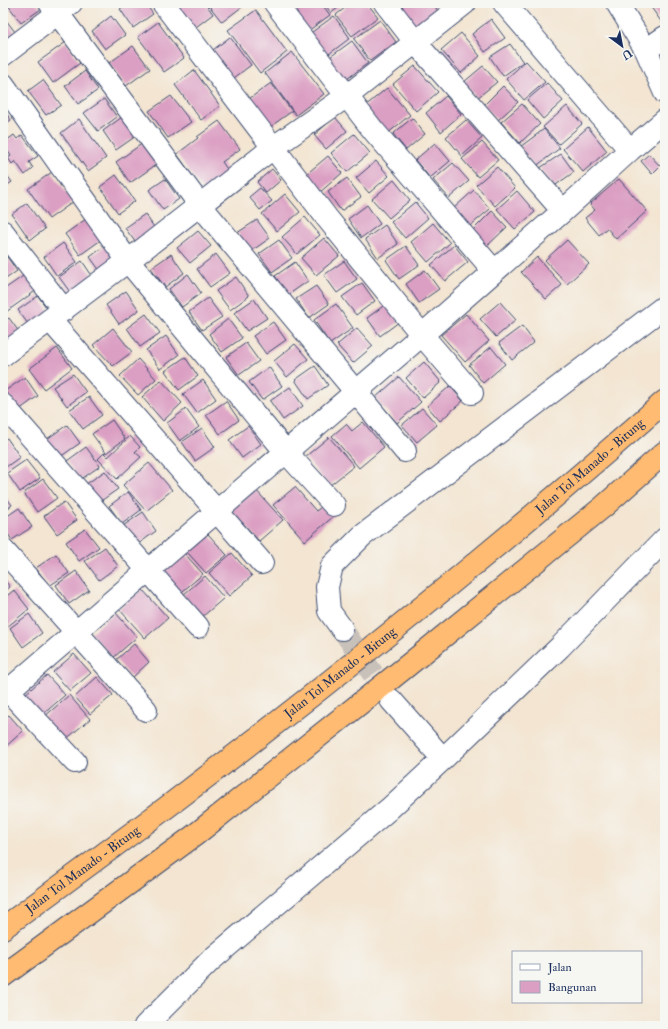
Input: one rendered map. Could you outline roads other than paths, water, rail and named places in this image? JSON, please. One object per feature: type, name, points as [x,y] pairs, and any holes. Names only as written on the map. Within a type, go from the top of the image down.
[{"type":"highway","name":"Jalan Tol Manado - Bitung","points":[[3,928],[171,804],[382,639],[580,476],[665,400]]},
{"type":"highway","points":[[3,976],[195,835],[603,507],[665,452]]},
{"type":"street","points":[[163,3],[327,218],[422,335],[472,393]]},
{"type":"street","points":[[276,3],[382,141],[494,271]]},
{"type":"street","points":[[385,3],[416,43],[563,211]]},
{"type":"street","points":[[3,355],[274,148],[347,96],[465,3]]},
{"type":"street","points":[[504,3],[630,150]]},
{"type":"street","points":[[617,3],[646,50],[665,93]]},
{"type":"street","points":[[3,55],[59,6],[200,205],[355,393],[405,451]]},
{"type":"street","points":[[646,50],[665,37]]},
{"type":"street","points":[[3,84],[128,261],[285,451],[334,505]]},
{"type":"street","points":[[75,762],[5,690],[148,571],[285,451],[355,393],[665,120]]},
{"type":"street","points":[[3,232],[57,315],[217,511],[262,563]]},
{"type":"street","points":[[342,629],[329,611],[327,586],[332,566],[362,536],[665,306]]},
{"type":"street","points":[[3,405],[198,627]]},
{"type":"street","points":[[145,1026],[211,960],[389,809],[443,759],[560,647],[665,539]]},
{"type":"street","points":[[3,550],[146,710]]},
{"type":"street","points":[[391,700],[443,759]]},
{"type":"tunnel","points":[[342,629],[391,700]]}]
